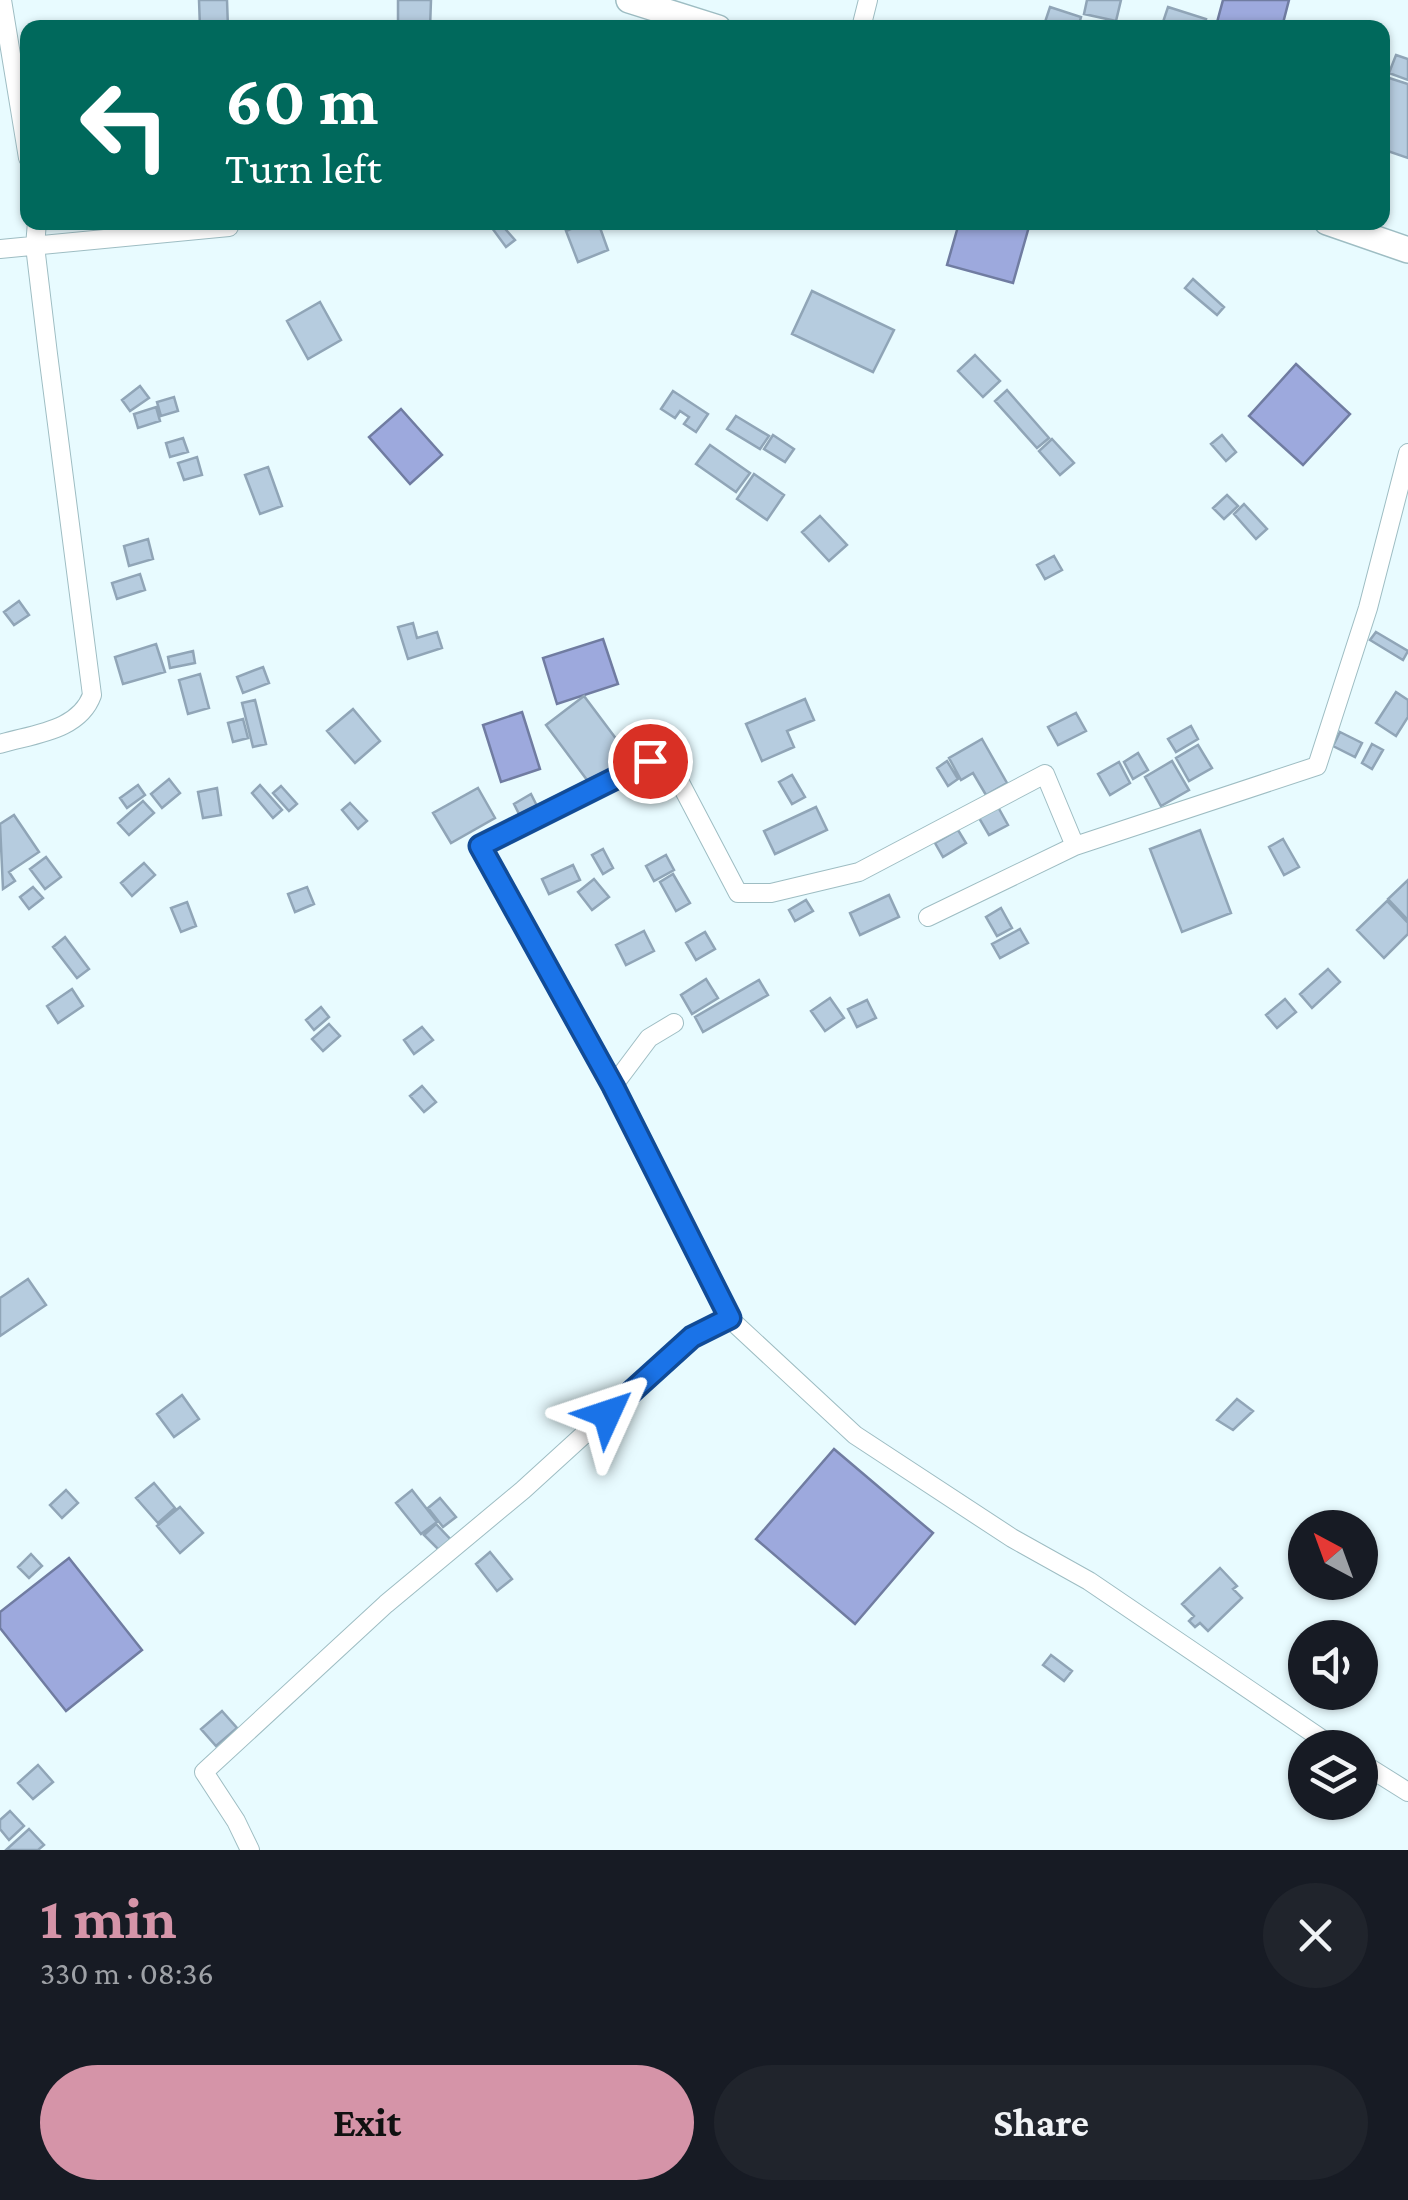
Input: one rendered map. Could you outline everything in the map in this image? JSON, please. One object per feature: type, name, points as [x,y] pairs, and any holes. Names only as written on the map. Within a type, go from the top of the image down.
[{"type":"main road","points":[[629,0],[693,20]]},
{"type":"main road","points":[[1350,230],[1408,250]]},
{"type":"street","points":[[2,0],[20,120]]},
{"type":"street","points":[[0,744],[70,724],[86,711],[92,696],[36,246],[37,230]]},
{"type":"street","points":[[0,249],[208,230]]},
{"type":"street","points":[[928,917],[1074,846],[1317,766],[1368,608],[1408,453]]},
{"type":"street","points":[[1074,846],[1044,774],[859,872],[771,893],[738,894],[676,773],[650,761],[480,846],[613,1086],[730,1318],[855,1435],[1012,1538],[1089,1581],[1309,1730]]},
{"type":"street","points":[[613,1086],[649,1038],[674,1022]]},
{"type":"street","points":[[250,1850],[204,1772],[386,1604],[523,1490],[692,1337],[730,1318]]},
{"type":"street","points":[[1378,1773],[1408,1792]]},
{"type":"water","points":[[1223,0],[1289,0],[1284,20],[1218,20]]},
{"type":"water","points":[[957,230],[1028,230],[1013,283],[947,265]]},
{"type":"water","points":[[1296,364],[1350,414],[1303,465],[1249,416]]},
{"type":"water","points":[[401,409],[442,455],[410,484],[369,437]]},
{"type":"water","points":[[603,639],[618,684],[557,704],[543,658]]},
{"type":"water","points":[[522,712],[540,769],[501,782],[483,725]]},
{"type":"water","points":[[834,1449],[933,1533],[855,1624],[756,1539]]},
{"type":"water","points":[[69,1558],[142,1650],[66,1711],[0,1628],[0,1612]]},
{"type":"building","points":[[199,0],[227,0],[228,20],[200,20]]},
{"type":"building","points":[[398,0],[431,0],[430,20],[398,20]]},
{"type":"building","points":[[1087,0],[1121,0],[1116,20],[1084,14]]},
{"type":"building","points":[[1050,7],[1081,17],[1080,20],[1046,20]]},
{"type":"building","points":[[1168,7],[1206,19],[1206,20],[1164,20]]},
{"type":"building","points":[[1396,55],[1408,59],[1408,80],[1390,70]]},
{"type":"building","points":[[1390,78],[1408,84],[1408,158],[1390,152]]},
{"type":"building","points":[[493,230],[506,230],[515,240],[506,247]]},
{"type":"building","points":[[601,230],[608,250],[578,262],[566,231]]},
{"type":"building","points":[[1193,279],[1224,307],[1217,315],[1185,288]]},
{"type":"building","points":[[812,291],[894,330],[873,372],[792,334]]},
{"type":"building","points":[[320,302],[341,340],[308,359],[287,321]]},
{"type":"building","points":[[975,355],[1000,381],[983,397],[958,371]]},
{"type":"building","points":[[140,386],[149,398],[130,411],[122,400]]},
{"type":"building","points":[[1007,390],[1049,438],[1037,448],[995,401]]},
{"type":"building","points":[[673,391],[708,414],[696,432],[684,424],[689,417],[680,411],[675,418],[661,409]]},
{"type":"building","points":[[174,397],[178,411],[161,416],[157,402]]},
{"type":"building","points":[[156,407],[160,421],[138,428],[134,414]]},
{"type":"building","points":[[736,416],[769,436],[760,449],[727,429]]},
{"type":"building","points":[[773,435],[794,449],[785,462],[764,449]]},
{"type":"building","points":[[1222,435],[1236,452],[1226,461],[1211,444]]},
{"type":"building","points":[[183,438],[188,452],[170,457],[166,443]]},
{"type":"building","points":[[1052,439],[1074,463],[1060,475],[1039,451]]},
{"type":"building","points":[[710,445],[750,473],[736,492],[696,464]]},
{"type":"building","points":[[197,457],[202,475],[184,480],[178,463]]},
{"type":"building","points":[[268,467],[282,506],[260,514],[245,475]]},
{"type":"building","points":[[754,474],[784,495],[767,520],[737,499]]},
{"type":"building","points":[[1227,495],[1238,506],[1224,519],[1213,508]]},
{"type":"building","points":[[1244,504],[1267,529],[1256,539],[1234,514]]},
{"type":"building","points":[[820,516],[847,545],[829,561],[802,532]]},
{"type":"building","points":[[148,539],[153,559],[129,566],[124,546]]},
{"type":"building","points":[[1054,556],[1062,570],[1045,579],[1037,565]]},
{"type":"building","points":[[140,574],[145,590],[117,599],[112,583]]},
{"type":"building","points":[[19,601],[29,615],[14,625],[4,612]]},
{"type":"building","points":[[413,623],[417,638],[437,632],[442,648],[408,659],[398,627]]},
{"type":"building","points":[[1376,632],[1408,651],[1403,660],[1370,640]]},
{"type":"building","points":[[156,644],[165,672],[123,684],[115,657]]},
{"type":"building","points":[[193,651],[195,663],[170,668],[168,657]]},
{"type":"building","points":[[263,667],[269,683],[243,693],[237,677]]},
{"type":"building","points":[[200,674],[209,708],[188,714],[179,680]]},
{"type":"building","points":[[1396,692],[1408,700],[1408,717],[1396,736],[1376,723]]},
{"type":"building","points":[[584,696],[632,760],[593,788],[546,725]]},
{"type":"building","points":[[805,699],[814,720],[787,731],[794,747],[762,761],[746,724]]},
{"type":"building","points":[[255,700],[266,744],[253,747],[242,703]]},
{"type":"building","points":[[353,709],[380,741],[355,763],[327,731]]},
{"type":"building","points":[[1076,713],[1086,731],[1058,745],[1048,727]]},
{"type":"building","points":[[243,719],[248,738],[233,742],[228,723]]},
{"type":"building","points":[[1191,726],[1198,739],[1176,752],[1168,739]]},
{"type":"building","points":[[1340,732],[1362,743],[1355,757],[1333,746]]},
{"type":"building","points":[[982,739],[1007,783],[986,795],[973,773],[961,780],[949,758]]},
{"type":"building","points":[[1372,744],[1383,750],[1372,769],[1362,763]]},
{"type":"building","points":[[1198,745],[1212,768],[1189,781],[1176,758]]},
{"type":"building","points":[[1138,753],[1148,770],[1133,779],[1124,762]]},
{"type":"building","points":[[947,761],[958,779],[948,786],[937,768]]},
{"type":"building","points":[[1172,761],[1189,790],[1161,806],[1145,777]]},
{"type":"building","points":[[1119,762],[1130,783],[1110,795],[1098,774]]},
{"type":"building","points":[[792,775],[805,797],[792,804],[779,782]]},
{"type":"building","points":[[169,779],[180,793],[162,808],[151,794]]},
{"type":"building","points":[[138,785],[145,795],[127,808],[120,798]]},
{"type":"building","points":[[260,785],[282,810],[273,818],[252,793]]},
{"type":"building","points":[[281,786],[297,804],[289,811],[273,793]]},
{"type":"building","points":[[217,788],[221,815],[203,818],[198,792]]},
{"type":"building","points":[[478,788],[495,818],[451,843],[433,813]]},
{"type":"building","points":[[531,794],[537,806],[520,816],[514,804]]},
{"type":"building","points":[[143,801],[154,813],[129,835],[118,823]]},
{"type":"building","points":[[350,803],[367,821],[358,829],[342,810]]},
{"type":"building","points":[[816,807],[827,830],[775,854],[764,831]]},
{"type":"building","points":[[998,807],[1008,825],[989,835],[979,818]]},
{"type":"building","points":[[14,815],[39,852],[9,872],[15,881],[3,889],[0,824]]},
{"type":"building","points":[[958,830],[966,843],[943,857],[935,843]]},
{"type":"building","points":[[1200,830],[1231,913],[1182,932],[1150,849]]},
{"type":"building","points":[[1283,839],[1299,867],[1284,875],[1269,847]]},
{"type":"building","points":[[603,849],[613,868],[603,874],[592,855]]},
{"type":"building","points":[[666,855],[674,870],[654,881],[646,866]]},
{"type":"building","points":[[46,857],[61,877],[45,889],[30,869]]},
{"type":"building","points":[[144,863],[155,875],[132,896],[121,883]]},
{"type":"building","points":[[573,865],[580,880],[549,894],[542,879]]},
{"type":"building","points":[[673,874],[690,903],[676,911],[660,882]]},
{"type":"building","points":[[594,879],[609,897],[592,910],[578,892]]},
{"type":"building","points":[[1408,880],[1408,920],[1388,899]]},
{"type":"building","points":[[33,887],[43,898],[29,909],[20,897]]},
{"type":"building","points":[[307,887],[314,904],[295,912],[288,894]]},
{"type":"building","points":[[889,895],[899,917],[860,935],[850,913]]},
{"type":"building","points":[[806,900],[813,911],[795,921],[789,910]]},
{"type":"building","points":[[1387,901],[1408,923],[1408,934],[1384,958],[1357,930]]},
{"type":"building","points":[[187,902],[196,926],[181,932],[171,908]]},
{"type":"building","points":[[1001,908],[1012,928],[997,936],[986,917]]},
{"type":"building","points":[[1020,929],[1028,943],[1000,958],[992,944]]},
{"type":"building","points":[[644,931],[654,951],[626,965],[616,945]]},
{"type":"building","points":[[705,932],[715,949],[696,960],[686,943]]},
{"type":"building","points":[[65,937],[89,969],[77,978],[53,947]]},
{"type":"building","points":[[1328,969],[1340,982],[1312,1008],[1300,994]]},
{"type":"building","points":[[706,979],[718,998],[692,1014],[681,995]]},
{"type":"building","points":[[759,980],[768,995],[703,1032],[695,1017]]},
{"type":"building","points":[[72,989],[83,1006],[58,1023],[47,1006]]},
{"type":"building","points":[[830,998],[844,1018],[825,1031],[811,1011]]},
{"type":"building","points":[[1285,999],[1296,1012],[1277,1028],[1266,1015]]},
{"type":"building","points":[[867,1000],[876,1018],[857,1027],[848,1009]]},
{"type":"building","points":[[321,1007],[329,1017],[314,1030],[306,1020]]},
{"type":"building","points":[[329,1024],[340,1036],[323,1051],[312,1039]]},
{"type":"building","points":[[422,1027],[433,1040],[414,1054],[404,1040]]},
{"type":"building","points":[[422,1086],[436,1102],[424,1112],[410,1096]]},
{"type":"building","points":[[28,1279],[46,1305],[0,1336],[0,1298]]},
{"type":"building","points":[[182,1395],[199,1419],[174,1437],[157,1414]]},
{"type":"building","points":[[1237,1399],[1253,1411],[1233,1430],[1217,1420]]},
{"type":"building","points":[[154,1483],[175,1508],[158,1523],[136,1498]]},
{"type":"building","points":[[66,1490],[78,1503],[62,1518],[50,1505]]},
{"type":"building","points":[[412,1490],[437,1522],[421,1534],[396,1503]]},
{"type":"building","points":[[440,1498],[456,1517],[443,1527],[428,1508]]},
{"type":"building","points":[[180,1507],[203,1533],[180,1553],[157,1526]]},
{"type":"building","points":[[436,1524],[454,1543],[443,1554],[424,1535]]},
{"type":"building","points":[[490,1552],[512,1579],[497,1591],[476,1564]]},
{"type":"building","points":[[31,1554],[42,1566],[29,1578],[18,1567]]},
{"type":"building","points":[[1220,1568],[1237,1586],[1233,1589],[1242,1598],[1208,1631],[1200,1623],[1195,1627],[1189,1621],[1194,1616],[1182,1604]]},
{"type":"building","points":[[1051,1655],[1072,1671],[1064,1681],[1043,1665]]},
{"type":"building","points":[[222,1711],[237,1728],[216,1746],[201,1729]]},
{"type":"building","points":[[38,1765],[53,1782],[33,1799],[18,1783]]},
{"type":"building","points":[[10,1811],[24,1826],[9,1840],[0,1829],[0,1820]]},
{"type":"building","points":[[29,1829],[44,1845],[38,1850],[6,1850]]},
{"type":"route","points":[[607,1414],[692,1337],[730,1318],[613,1086],[480,846],[650,761]]}]
